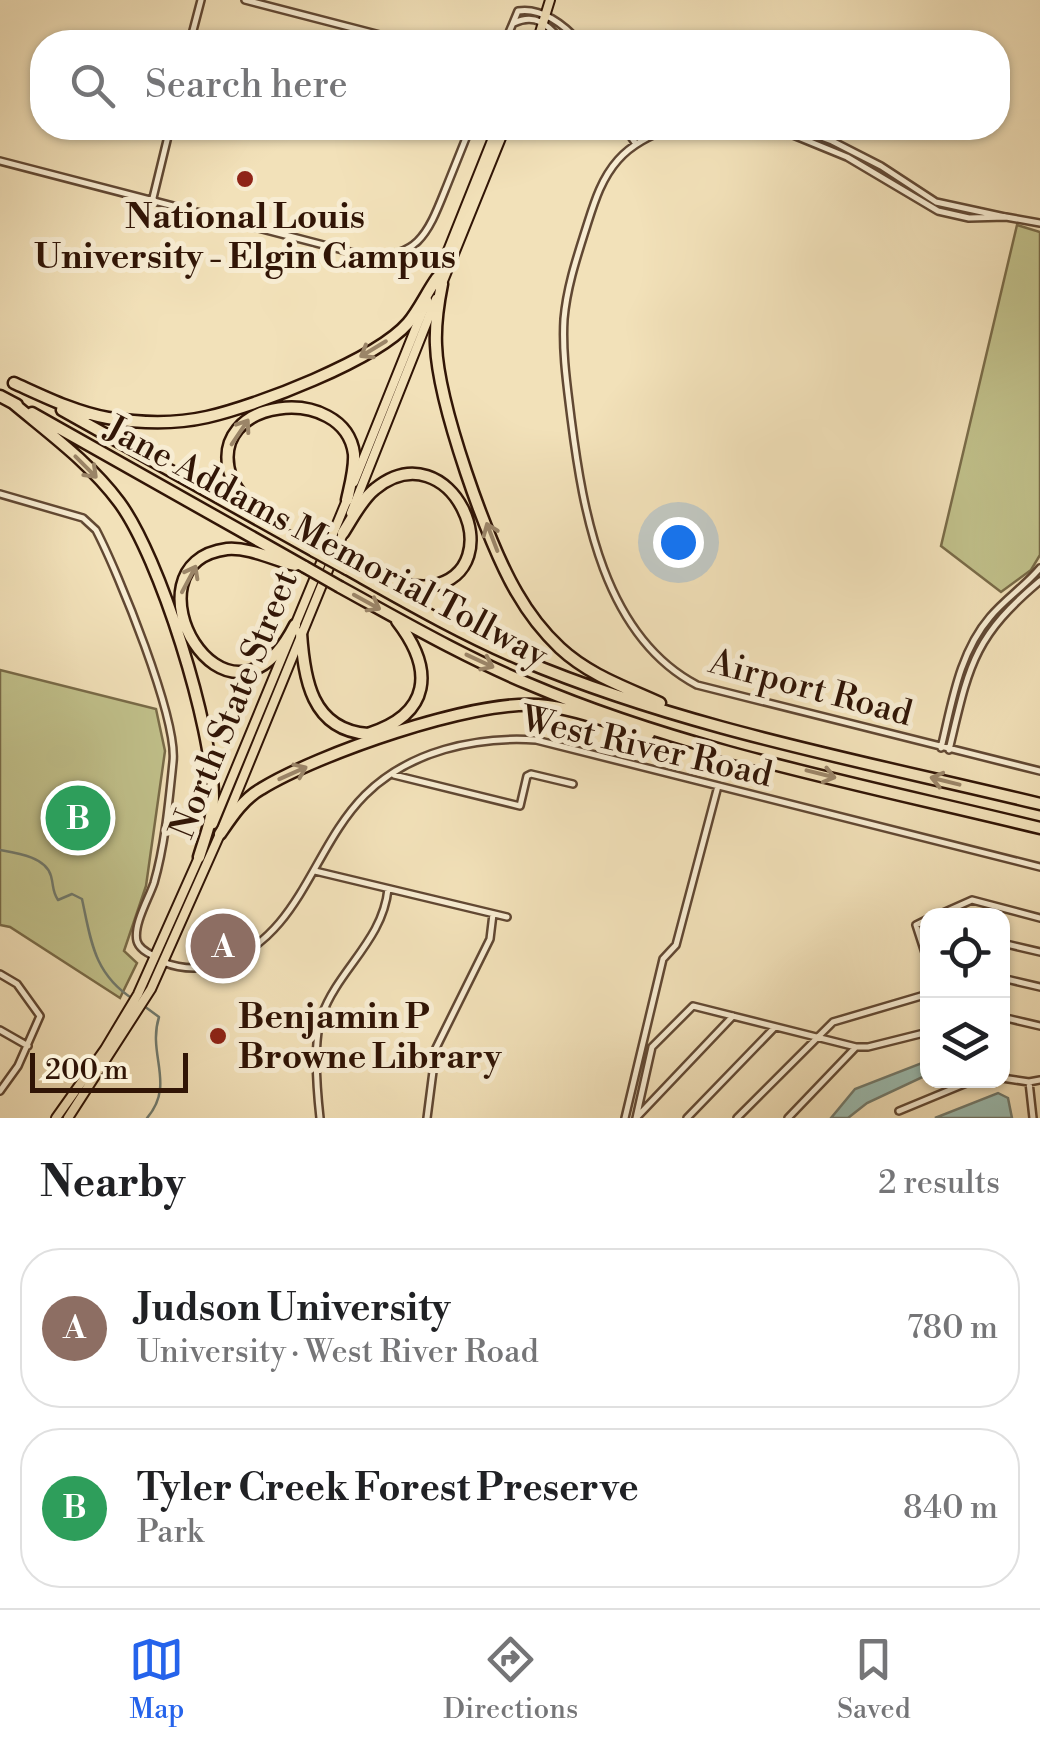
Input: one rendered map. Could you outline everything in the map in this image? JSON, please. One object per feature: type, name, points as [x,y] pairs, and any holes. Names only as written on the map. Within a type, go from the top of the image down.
[{"type":"highway","points":[[14,384],[79,411],[110,418],[166,422],[207,417],[271,396],[374,350],[408,324],[439,280]]},
{"type":"highway","points":[[439,280],[436,348],[445,392],[480,506],[514,590],[533,620],[561,650],[590,671],[683,715]]},
{"type":"highway","name":"Jane Addams Memorial Tollway","points":[[0,376],[446,625],[523,660],[683,715],[1040,804]]},
{"type":"highway","name":"Jane Addams Memorial Tollway","points":[[0,396],[340,587],[530,684],[656,730],[748,756],[1040,828]]},
{"type":"highway","points":[[13,403],[87,466],[119,502],[145,546],[175,630],[206,738],[213,796],[200,856]]},
{"type":"highway","points":[[288,536],[241,494],[232,476],[228,453],[238,428],[252,415],[280,408],[300,409],[321,413],[337,422],[354,452],[347,500]]},
{"type":"highway","points":[[343,533],[372,491],[388,480],[413,475],[428,477],[447,487],[463,504],[471,525],[469,547],[461,567],[440,583],[415,586],[347,569]]},
{"type":"highway","points":[[298,629],[270,661],[248,670],[227,669],[207,659],[195,646],[181,616],[180,593],[197,563],[226,550],[246,551],[305,567]]},
{"type":"highway","points":[[298,629],[304,675],[316,704],[341,725],[368,734],[402,718],[416,704],[421,688],[420,659],[394,616]]},
{"type":"highway","points":[[220,834],[245,801],[282,778],[396,734],[505,705],[540,705],[694,747],[748,756]]},
{"type":"main road","points":[[540,30],[550,0]]},
{"type":"main road","name":"North State Street","points":[[159,959],[298,629],[343,533],[492,140]]},
{"type":"main road","name":"North State Street","points":[[68,1118],[139,1000],[220,834],[347,500],[500,140]]},
{"type":"main road","name":"North State Street","points":[[56,1118],[139,1000]]},
{"type":"street","points":[[193,30],[201,0]]},
{"type":"street","points":[[245,0],[361,30]]},
{"type":"street","points":[[511,30],[518,11],[526,9],[560,30]]},
{"type":"street","points":[[543,19],[553,30]]},
{"type":"street","points":[[152,202],[167,140]]},
{"type":"street","points":[[0,162],[362,254],[387,256],[414,246],[430,227],[465,140]]},
{"type":"street","points":[[633,140],[636,144]]},
{"type":"street","name":"Airport Road","points":[[642,140],[610,169],[596,197],[578,252],[564,318],[566,372],[581,489],[614,591],[644,643],[669,668],[697,685],[1040,771]]},
{"type":"street","points":[[806,140],[847,156],[938,211],[969,218],[1040,222]]},
{"type":"street","points":[[0,494],[84,518],[96,530],[152,672],[174,745],[157,869],[137,937],[141,948],[159,959]]},
{"type":"street","points":[[945,748],[989,624],[1040,568]]},
{"type":"street","points":[[989,624],[1040,581]]},
{"type":"street","name":"West River Road","points":[[159,959],[196,969],[246,953],[286,916],[352,809],[391,774],[447,748],[504,738],[536,740],[1040,867]]},
{"type":"street","points":[[391,774],[520,806],[527,776],[531,774],[573,784]]},
{"type":"street","points":[[625,1118],[663,959],[676,945],[718,786]]},
{"type":"street","points":[[314,871],[506,917]]},
{"type":"street","points":[[320,1118],[321,1020],[380,921],[388,889]]},
{"type":"street","points":[[954,908],[972,900],[1002,908]]},
{"type":"street","points":[[1010,910],[1040,918]]},
{"type":"street","points":[[427,1118],[436,1048],[490,939],[493,914]]},
{"type":"street","points":[[1010,945],[1040,952]]},
{"type":"street","points":[[0,974],[17,984],[40,1016],[28,1046],[0,1092]]},
{"type":"street","points":[[1010,980],[1040,987]]},
{"type":"street","points":[[737,1118],[833,1022],[920,996]]},
{"type":"street","points":[[636,1118],[652,1047],[693,1006],[856,1047],[920,1034]]},
{"type":"street","points":[[636,1118],[733,1016]]},
{"type":"street","points":[[1010,1019],[1040,1026]]},
{"type":"street","points":[[687,1118],[775,1026]]},
{"type":"street","points":[[0,1030],[28,1046]]},
{"type":"street","points":[[788,1118],[856,1047]]},
{"type":"street","points":[[0,1076],[8,1080]]},
{"type":"street","points":[[1010,1079],[1040,1080]]},
{"type":"street","points":[[1029,1082],[1033,1118]]},
{"type":"street","points":[[899,1111],[955,1088]]},
{"type":"green space","points":[[1017,225],[1040,232],[1040,555],[1031,570],[1001,592],[941,546]]},
{"type":"green space","points":[[0,670],[156,709],[165,751],[146,886],[124,951],[137,963],[120,998],[10,927],[0,925]]},
{"type":"water","points":[[920,1064],[920,1078],[867,1103],[848,1118],[831,1118],[855,1089]]},
{"type":"water","points":[[998,1093],[1008,1098],[1012,1118],[935,1118]]},
{"type":"waterway","points":[[0,850],[43,864],[58,900],[72,894],[82,899],[102,967],[133,999]]},
{"type":"waterway","points":[[144,1006],[159,1017],[159,1093],[147,1118]]},
{"type":"place","name":"National Louis University - Elgin Campus","points":[[245,179]]},
{"type":"place","name":"Tyler Creek Forest Preserve","points":[[78,818]]},
{"type":"place","name":"Judson University","points":[[223,946]]},
{"type":"place","name":"Benjamin P Browne Library","points":[[218,1036]]}]
